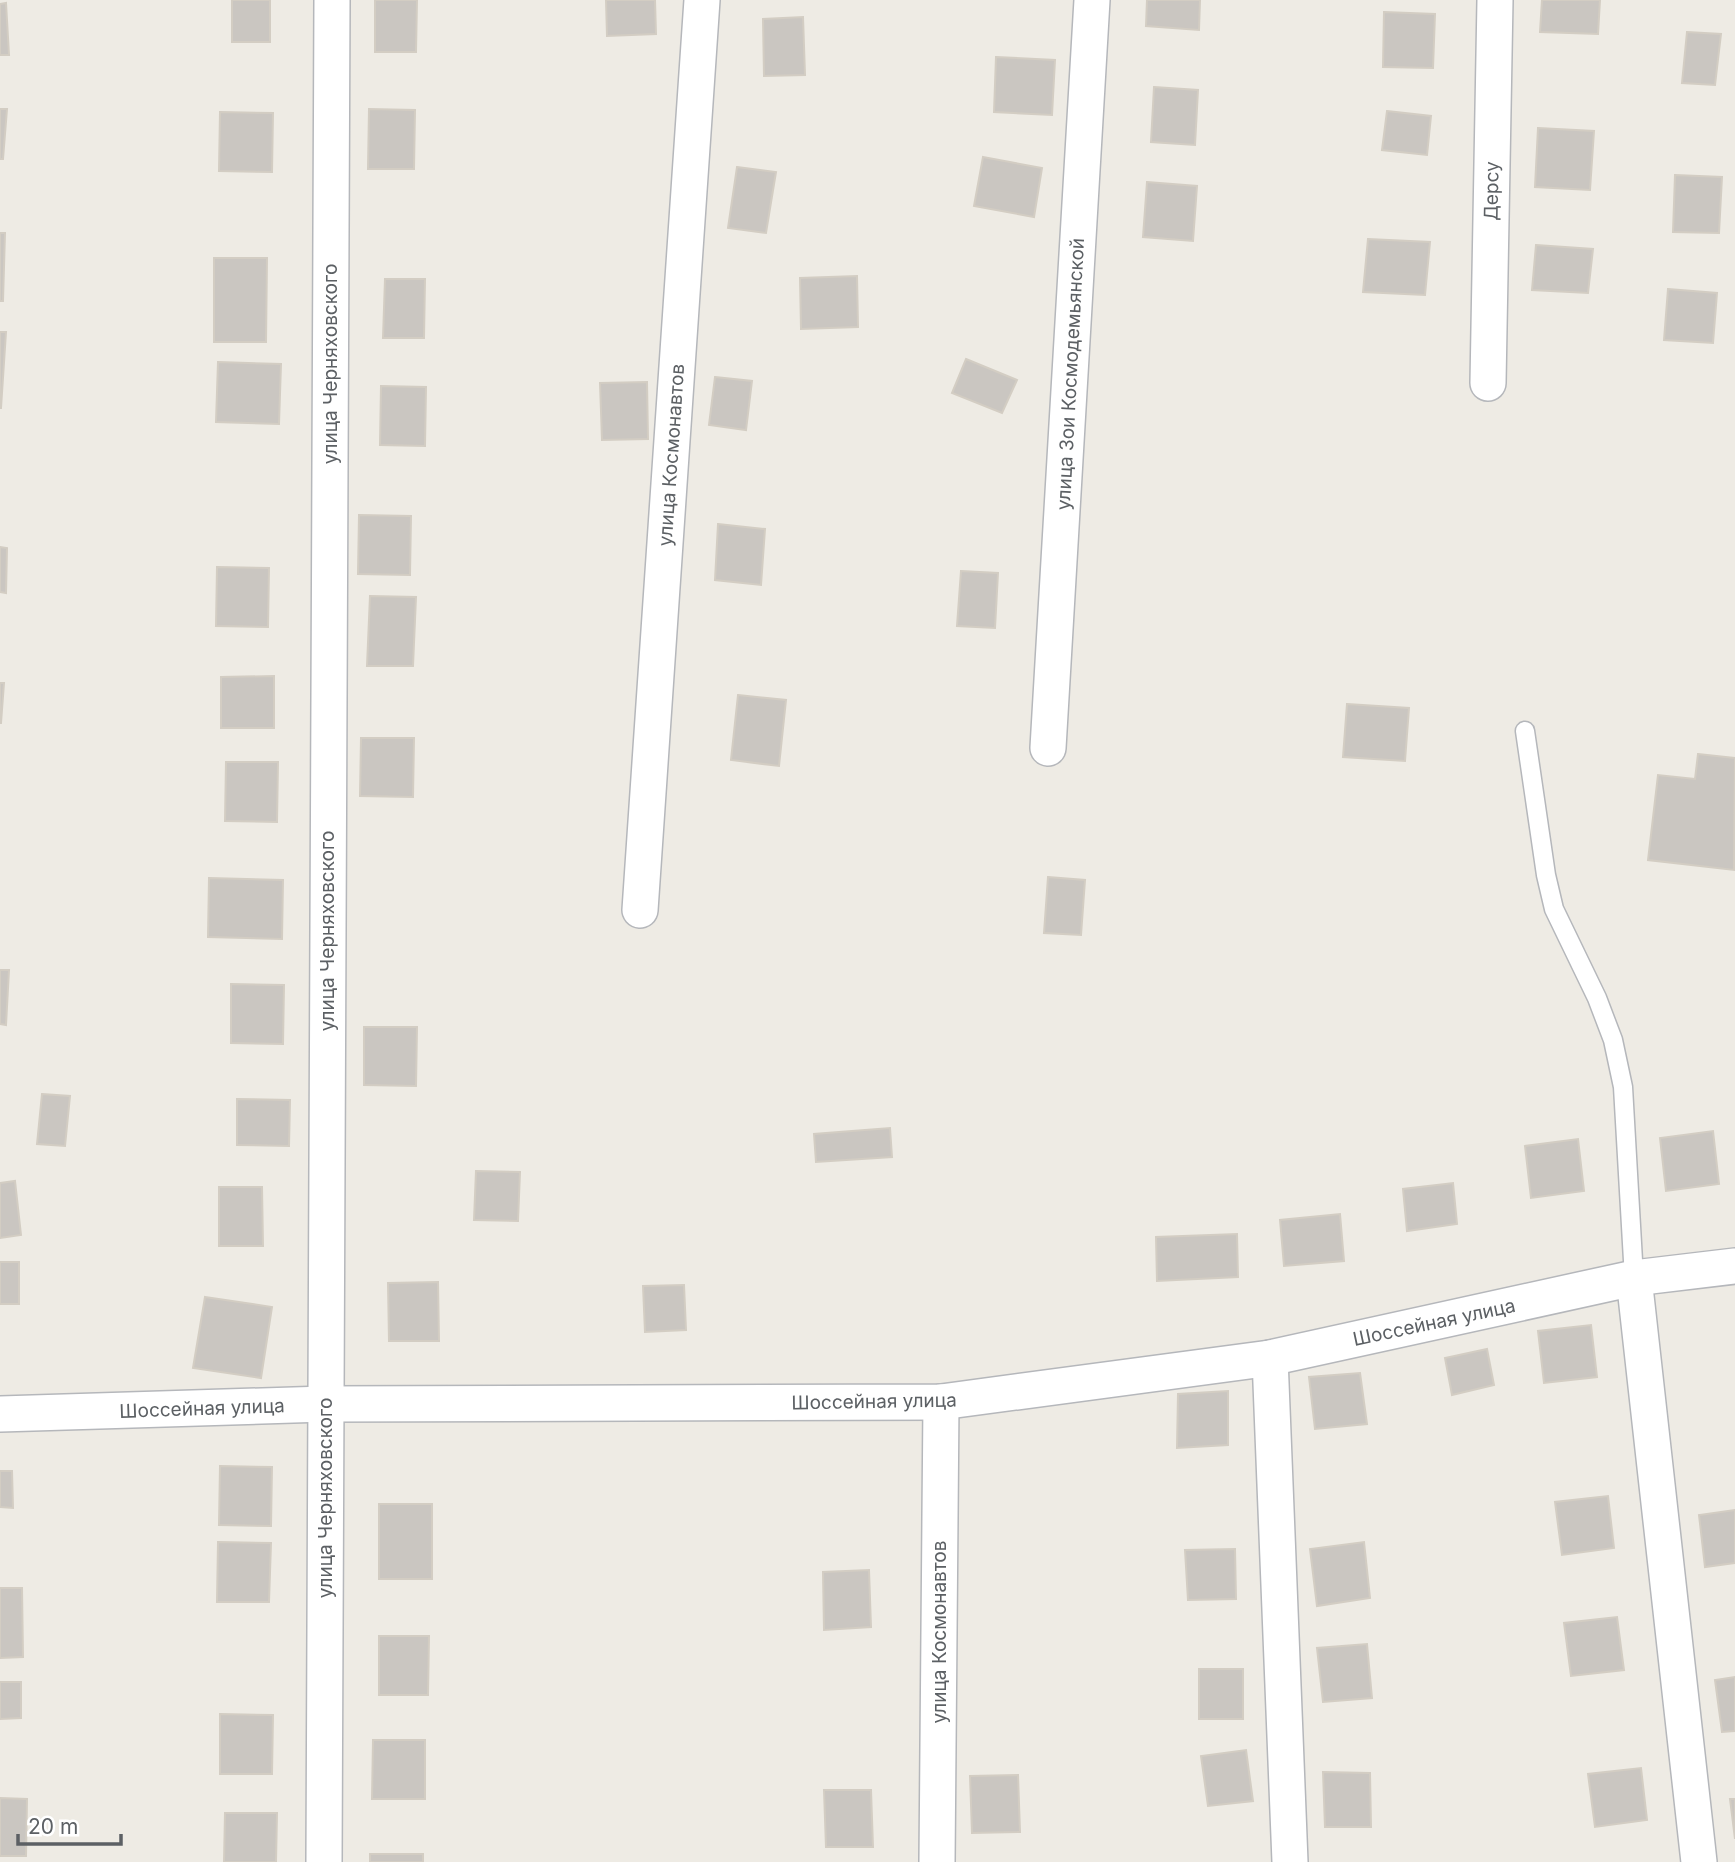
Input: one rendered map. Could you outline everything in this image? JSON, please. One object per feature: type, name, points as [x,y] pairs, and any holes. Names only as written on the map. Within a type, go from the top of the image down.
[{"type":"street","name":"улица Черняховского","points":[[324,1862],[332,0]]},
{"type":"street","name":"улица Космонавтов","points":[[640,910],[702,0]]},
{"type":"street","name":"улица Зои Космодемьянской","points":[[1048,748],[1092,0]]},
{"type":"street","name":"Дерсу","points":[[1488,383],[1495,0]]},
{"type":"street","name":"Шоссейная улица","points":[[0,1414],[325,1404],[941,1402],[1270,1358],[1634,1278],[1735,1266]]},
{"type":"street","points":[[1634,1278],[1699,1862]]},
{"type":"street","points":[[1270,1358],[1290,1862]]},
{"type":"street","name":"улица Космонавтов","points":[[937,1862],[941,1402]]},
{"type":"lane","points":[[1524,731],[1545,875],[1554,909],[1597,998],[1613,1040],[1623,1087],[1634,1278]]},
{"type":"building","points":[[232,0],[270,0],[270,42],[232,42]]},
{"type":"building","points":[[375,0],[417,0],[416,52],[375,52]]},
{"type":"building","points":[[606,0],[655,0],[656,34],[607,36]]},
{"type":"building","points":[[1147,0],[1200,0],[1199,30],[1146,26]]},
{"type":"building","points":[[1542,0],[1600,0],[1598,34],[1540,32]]},
{"type":"building","points":[[6,3],[9,55],[0,55],[0,4]]},
{"type":"building","points":[[1384,12],[1435,14],[1433,68],[1383,67]]},
{"type":"building","points":[[803,17],[805,75],[764,76],[763,19]]},
{"type":"building","points":[[1687,32],[1721,34],[1715,85],[1682,83]]},
{"type":"building","points":[[996,57],[1055,60],[1052,115],[994,112]]},
{"type":"building","points":[[1154,87],[1198,90],[1195,145],[1151,142]]},
{"type":"building","points":[[0,109],[7,109],[3,159],[0,159]]},
{"type":"building","points":[[369,109],[415,110],[414,169],[368,169]]},
{"type":"building","points":[[1387,111],[1431,116],[1427,155],[1382,150]]},
{"type":"building","points":[[220,112],[273,113],[272,172],[219,171]]},
{"type":"building","points":[[1538,128],[1594,131],[1590,190],[1535,187]]},
{"type":"building","points":[[983,157],[1042,168],[1034,217],[974,206]]},
{"type":"building","points":[[737,167],[776,172],[766,233],[728,228]]},
{"type":"building","points":[[1675,175],[1722,177],[1719,233],[1673,232]]},
{"type":"building","points":[[1147,182],[1197,186],[1193,241],[1143,237]]},
{"type":"building","points":[[0,233],[5,233],[3,301],[0,301]]},
{"type":"building","points":[[1368,239],[1430,242],[1425,295],[1363,292]]},
{"type":"building","points":[[1536,245],[1593,249],[1588,293],[1532,290]]},
{"type":"building","points":[[214,258],[267,258],[266,342],[214,342]]},
{"type":"building","points":[[857,276],[858,327],[801,329],[800,278]]},
{"type":"building","points":[[385,279],[425,279],[424,338],[383,338]]},
{"type":"building","points":[[1668,289],[1717,293],[1713,343],[1664,340]]},
{"type":"building","points":[[0,332],[6,332],[1,408],[0,408]]},
{"type":"building","points":[[966,359],[1017,380],[1002,413],[952,393]]},
{"type":"building","points":[[218,362],[281,364],[279,424],[216,422]]},
{"type":"building","points":[[715,377],[752,381],[746,430],[709,425]]},
{"type":"building","points":[[647,382],[648,439],[602,440],[600,383]]},
{"type":"building","points":[[381,386],[426,387],[425,446],[380,445]]},
{"type":"building","points":[[359,515],[411,516],[410,575],[358,574]]},
{"type":"building","points":[[718,524],[765,529],[761,585],[715,580]]},
{"type":"building","points":[[0,547],[7,548],[6,593],[0,592]]},
{"type":"building","points":[[217,567],[269,568],[268,627],[216,626]]},
{"type":"building","points":[[961,571],[998,573],[995,628],[957,626]]},
{"type":"building","points":[[370,596],[416,597],[413,666],[367,666]]},
{"type":"building","points":[[274,676],[274,728],[221,728],[221,677]]},
{"type":"building","points":[[0,683],[4,683],[1,723],[0,723]]},
{"type":"building","points":[[738,695],[786,700],[779,766],[731,760]]},
{"type":"building","points":[[1347,704],[1409,708],[1405,761],[1343,757]]},
{"type":"building","points":[[361,738],[414,738],[413,797],[360,796]]},
{"type":"building","points":[[1698,754],[1735,758],[1734,870],[1648,860],[1658,775],[1695,779]]},
{"type":"building","points":[[226,762],[278,762],[277,822],[225,821]]},
{"type":"building","points":[[1048,877],[1085,880],[1081,935],[1044,933]]},
{"type":"building","points":[[209,878],[283,880],[282,939],[208,937]]},
{"type":"building","points":[[0,970],[9,970],[6,1025],[0,1024]]},
{"type":"building","points":[[231,984],[284,985],[283,1044],[231,1043]]},
{"type":"building","points":[[364,1027],[417,1027],[416,1086],[364,1085]]},
{"type":"building","points":[[42,1094],[70,1096],[65,1146],[37,1144]]},
{"type":"building","points":[[237,1099],[290,1100],[289,1146],[237,1145]]},
{"type":"building","points":[[890,1128],[892,1157],[816,1162],[814,1134]]},
{"type":"building","points":[[1713,1131],[1719,1184],[1666,1191],[1660,1138]]},
{"type":"building","points":[[1578,1139],[1584,1191],[1531,1198],[1525,1146]]},
{"type":"building","points":[[476,1171],[520,1172],[518,1221],[474,1220]]},
{"type":"building","points":[[15,1181],[21,1235],[0,1238],[0,1183]]},
{"type":"building","points":[[1453,1183],[1457,1224],[1407,1231],[1403,1189]]},
{"type":"building","points":[[219,1187],[262,1187],[263,1246],[219,1246]]},
{"type":"building","points":[[1340,1214],[1344,1261],[1284,1266],[1280,1220]]},
{"type":"building","points":[[1237,1234],[1238,1277],[1157,1281],[1156,1237]]},
{"type":"building","points":[[0,1262],[19,1262],[19,1304],[0,1304]]},
{"type":"building","points":[[438,1282],[439,1341],[389,1341],[388,1283]]},
{"type":"building","points":[[684,1285],[686,1330],[645,1332],[643,1286]]},
{"type":"building","points":[[205,1297],[272,1307],[261,1378],[193,1368]]},
{"type":"building","points":[[1591,1325],[1597,1377],[1544,1383],[1538,1331]]},
{"type":"building","points":[[1487,1349],[1494,1385],[1452,1395],[1445,1358]]},
{"type":"building","points":[[1360,1373],[1367,1424],[1315,1429],[1309,1377]]},
{"type":"building","points":[[1228,1391],[1228,1445],[1177,1448],[1178,1394]]},
{"type":"building","points":[[220,1466],[272,1467],[271,1526],[219,1525]]},
{"type":"building","points":[[0,1471],[12,1471],[13,1508],[0,1507]]},
{"type":"building","points":[[1608,1496],[1614,1548],[1562,1555],[1555,1502]]},
{"type":"building","points":[[379,1504],[432,1504],[432,1579],[379,1579]]},
{"type":"building","points":[[1735,1510],[1735,1563],[1705,1567],[1699,1515]]},
{"type":"building","points":[[218,1542],[271,1543],[269,1602],[217,1602]]},
{"type":"building","points":[[1364,1542],[1370,1598],[1317,1606],[1310,1549]]},
{"type":"building","points":[[1235,1549],[1236,1599],[1188,1600],[1185,1550]]},
{"type":"building","points":[[869,1570],[871,1627],[824,1630],[823,1572]]},
{"type":"building","points":[[0,1588],[22,1588],[23,1657],[0,1658]]},
{"type":"building","points":[[1617,1617],[1624,1670],[1571,1676],[1564,1623]]},
{"type":"building","points":[[379,1636],[429,1636],[428,1695],[379,1695]]},
{"type":"building","points":[[1367,1644],[1372,1698],[1323,1702],[1317,1648]]},
{"type":"building","points":[[1199,1669],[1243,1669],[1243,1719],[1199,1719]]},
{"type":"building","points":[[1735,1677],[1735,1731],[1722,1732],[1715,1680]]},
{"type":"building","points":[[0,1682],[21,1682],[21,1718],[0,1719]]},
{"type":"building","points":[[220,1714],[273,1715],[272,1774],[220,1774]]},
{"type":"building","points":[[373,1740],[425,1740],[425,1799],[372,1799]]},
{"type":"building","points":[[1246,1750],[1253,1801],[1208,1806],[1201,1756]]},
{"type":"building","points":[[1641,1768],[1647,1820],[1595,1827],[1588,1774]]},
{"type":"building","points":[[1323,1772],[1370,1773],[1371,1827],[1325,1827]]},
{"type":"building","points":[[1018,1775],[1020,1832],[972,1833],[970,1776]]},
{"type":"building","points":[[824,1790],[871,1790],[873,1847],[826,1847]]},
{"type":"building","points":[[0,1798],[27,1799],[26,1856],[0,1856]]},
{"type":"building","points":[[1730,1799],[1735,1799],[1735,1839]]},
{"type":"building","points":[[225,1813],[277,1813],[276,1862],[224,1862]]},
{"type":"building","points":[[370,1854],[423,1854],[423,1862],[370,1862]]}]
